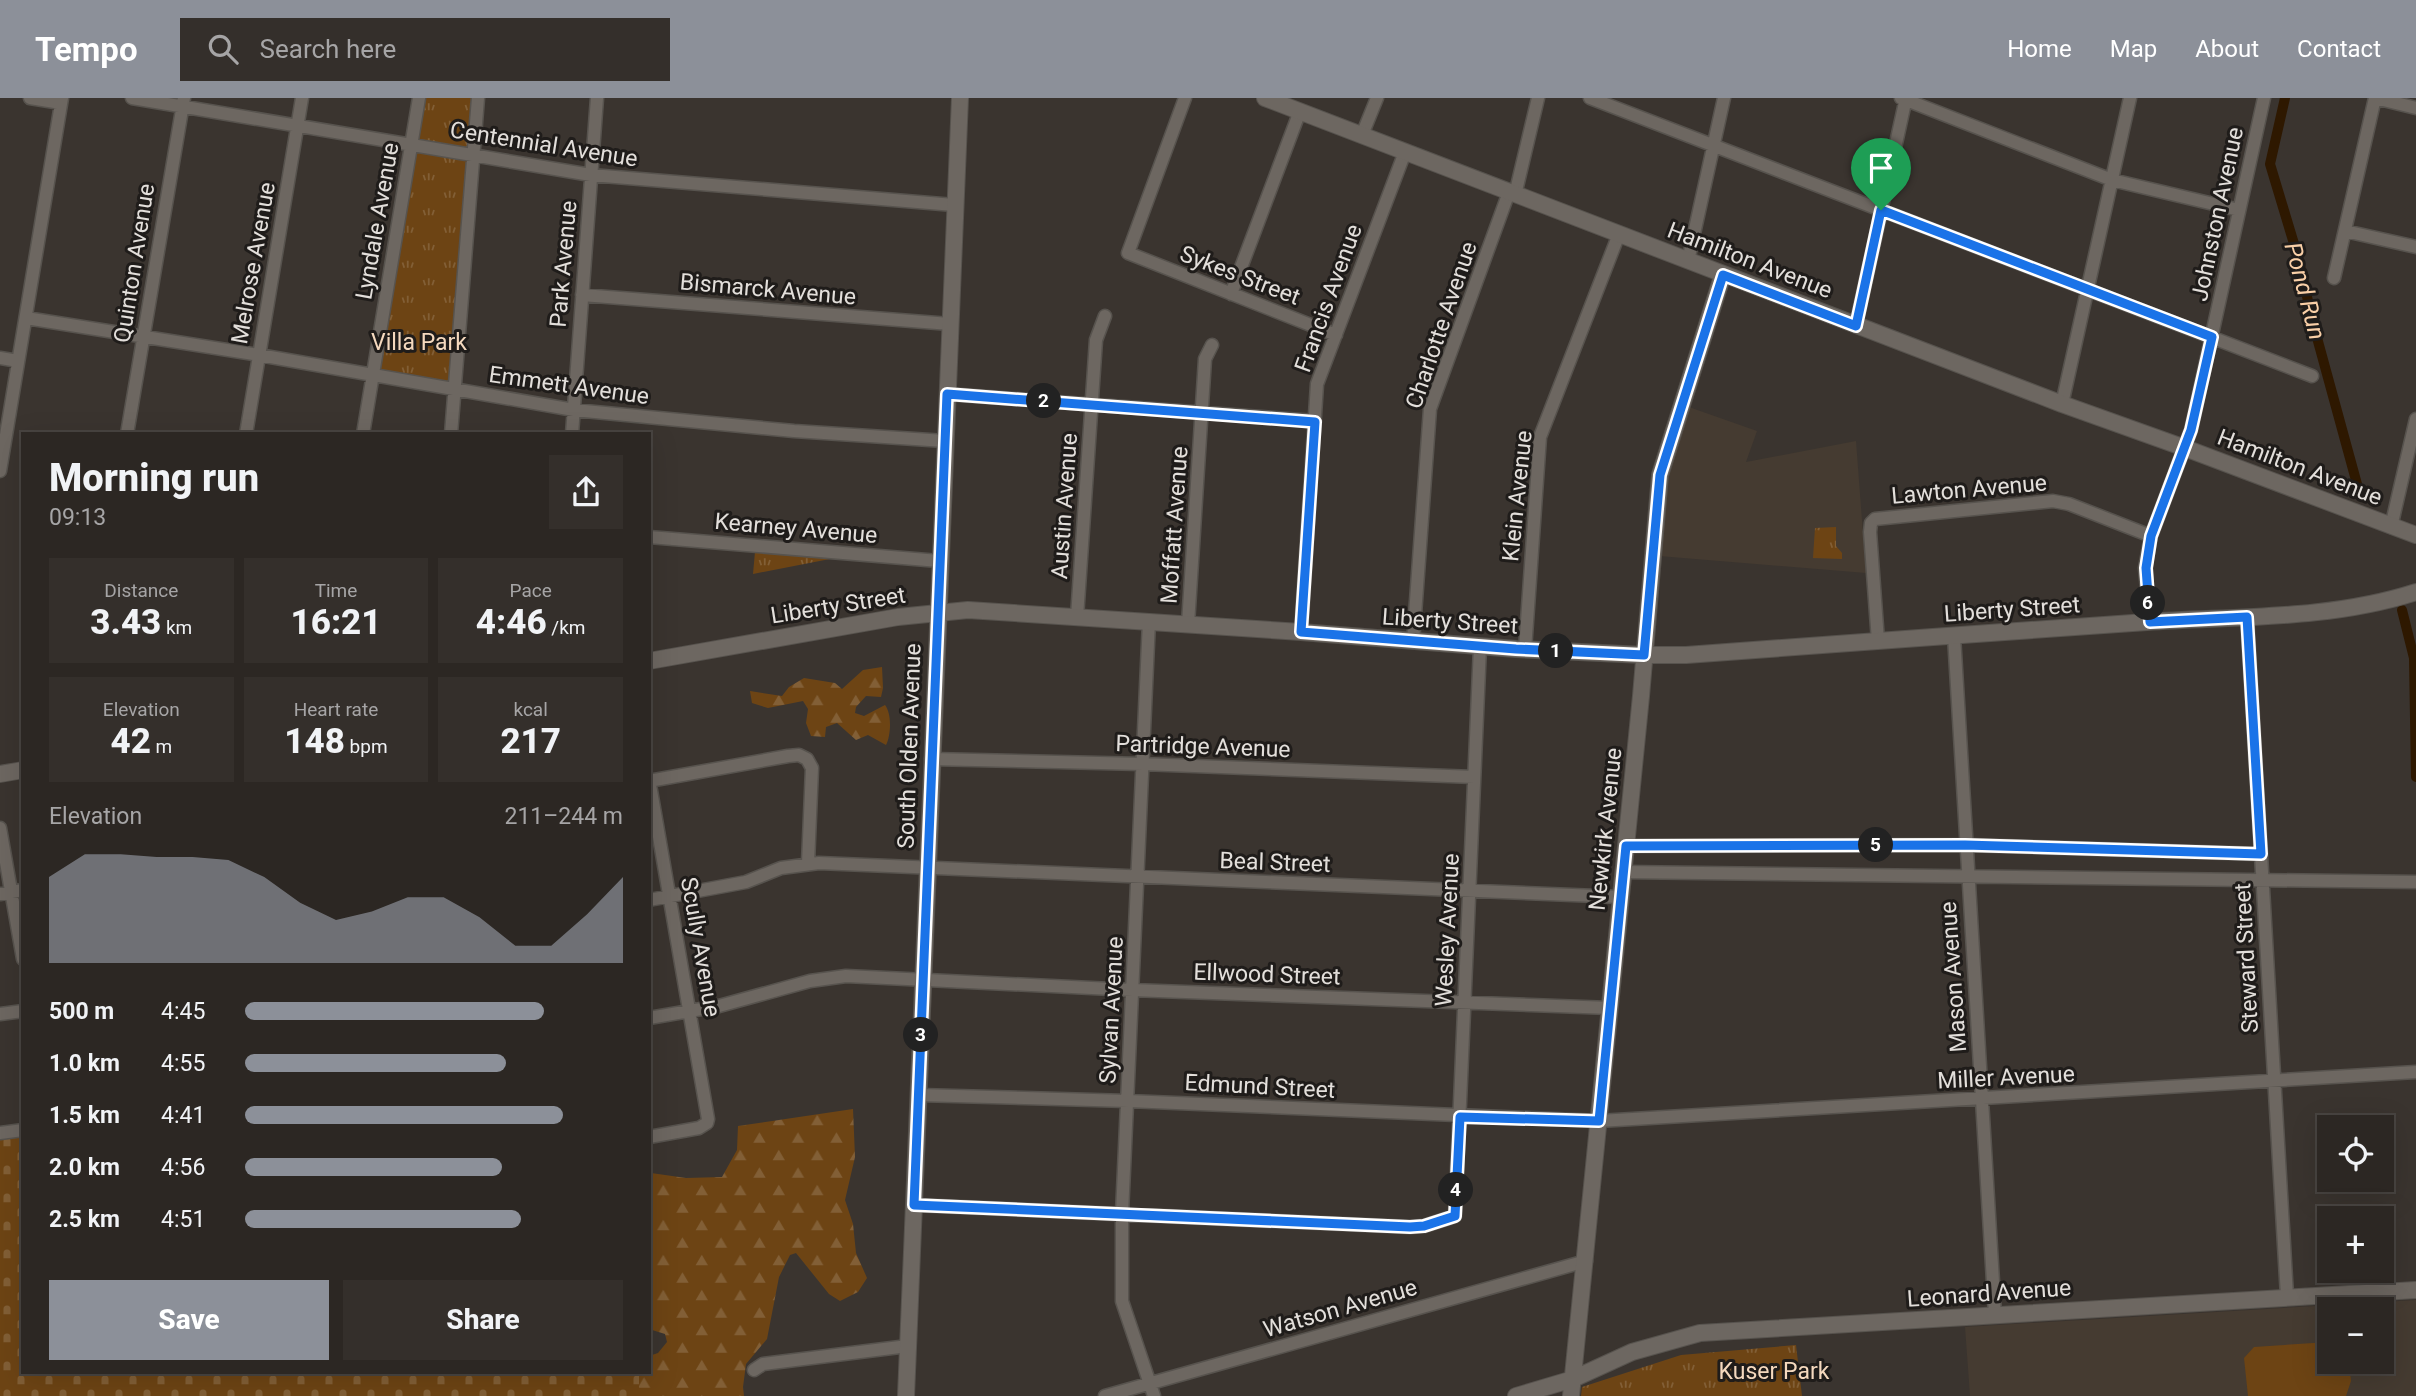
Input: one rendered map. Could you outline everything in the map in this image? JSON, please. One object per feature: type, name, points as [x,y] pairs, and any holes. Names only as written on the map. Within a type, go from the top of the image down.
[{"type":"street","points":[[0,471],[61,101],[30,98]]},
{"type":"street","name":"Centennial Avenue","points":[[132,98],[183,102],[298,126],[591,175],[954,205]]},
{"type":"street","name":"Melrose Avenue","points":[[246,432],[302,98]]},
{"type":"street","name":"Lyndale Avenue","points":[[363,432],[419,98]]},
{"type":"street","points":[[452,432],[478,98]]},
{"type":"street","name":"Park Avenue","points":[[572,432],[597,98]]},
{"type":"street","name":"South Olden Avenue","points":[[905,1396],[960,98]]},
{"type":"street","name":"Sykes Street","points":[[1185,98],[1128,253],[1336,335]]},
{"type":"street","name":"Hamilton Avenue","points":[[1265,98],[1856,326],[2416,536]]},
{"type":"street","points":[[1362,135],[1377,98]]},
{"type":"street","name":"Charlotte Avenue","points":[[1413,642],[1430,409],[1512,194],[1538,98]]},
{"type":"street","points":[[1590,98],[2312,376]]},
{"type":"street","points":[[1688,261],[1724,98]]},
{"type":"street","points":[[2062,404],[2130,98]]},
{"type":"street","name":"Johnston Avenue","points":[[2150,622],[2146,568],[2151,536],[2185,448],[2264,98]]},
{"type":"street","points":[[2334,278],[2375,98],[2416,108]]},
{"type":"street","points":[[1856,326],[1904,99],[2112,180],[2239,210]]},
{"type":"street","name":"Quinton Avenue","points":[[127,432],[183,102]]},
{"type":"street","points":[[1231,294],[1300,111]]},
{"type":"street","name":"Francis Avenue","points":[[1301,632],[1317,384],[1405,152]]},
{"type":"street","points":[[2344,231],[2416,247]]},
{"type":"street","name":"Klein Avenue","points":[[1525,650],[1540,437],[1619,234]]},
{"type":"street","name":"Newkirk Avenue","points":[[1571,1396],[1660,475],[1723,275]]},
{"type":"street","name":"Bismarck Avenue","points":[[582,295],[950,324]]},
{"type":"street","name":"Austin Avenue","points":[[1077,617],[1096,340],[1105,316]]},
{"type":"street","name":"Emmett Avenue","points":[[26,318],[574,410],[945,441]]},
{"type":"street","name":"Moffatt Avenue","points":[[1188,624],[1206,356],[1212,345]]},
{"type":"street","points":[[0,358],[19,361]]},
{"type":"street","points":[[947,394],[1315,422]]},
{"type":"street","points":[[2391,527],[2416,419]]},
{"type":"street","name":"Lawton Avenue","points":[[1878,641],[1870,532],[1871,523],[1881,517],[2053,501],[2069,504],[2151,536]]},
{"type":"street","name":"Kearney Avenue","points":[[651,537],[939,561]]},
{"type":"street","name":"Liberty Street","points":[[651,661],[898,617],[968,610],[1525,650],[1686,655],[2338,610],[2388,601],[2416,592]]},
{"type":"street","name":"Steward Street","points":[[2247,617],[2287,1296]]},
{"type":"street","name":"Sylvan Avenue","points":[[1149,621],[1122,1213],[1122,1301],[1152,1390]]},
{"type":"street","name":"Mason Avenue","points":[[1954,636],[1995,1315]]},
{"type":"street","name":"Wesley Avenue","points":[[1122,1213],[1410,1227],[1424,1226],[1455,1216],[1480,646]]},
{"type":"street","points":[[651,780],[788,756],[799,755],[807,759],[811,768],[808,863]]},
{"type":"street","name":"Partridge Avenue","points":[[931,759],[1474,776]]},
{"type":"street","points":[[0,774],[21,770]]},
{"type":"street","name":"Scully Avenue","points":[[651,791],[708,1115],[707,1123],[699,1128],[651,1137]]},
{"type":"street","points":[[0,828],[21,948]]},
{"type":"street","points":[[1626,846],[1965,845],[2261,854]]},
{"type":"street","name":"Beal Street","points":[[651,900],[746,882],[782,868],[808,863],[1621,897]]},
{"type":"street","points":[[1623,872],[2416,882]]},
{"type":"street","name":"Ellwood Street","points":[[651,1018],[719,1006],[827,978],[846,976],[923,982],[1610,1008]]},
{"type":"street","points":[[0,1014],[21,1011]]},
{"type":"street","name":"Miller Avenue","points":[[1599,1121],[2416,1072]]},
{"type":"street","name":"Edmund Street","points":[[919,1095],[1599,1121]]},
{"type":"street","points":[[0,1133],[21,1130]]},
{"type":"street","points":[[914,1205],[1122,1213]]},
{"type":"street","name":"Watson Avenue","points":[[1105,1396],[1152,1390],[1586,1261]]},
{"type":"street","name":"Leonard Avenue","points":[[1516,1396],[1573,1379],[1632,1352],[1700,1334],[2416,1290]]},
{"type":"street","points":[[754,1370],[763,1364],[908,1346]]},
{"type":"shaded area","points":[[1686,406],[1757,431],[1746,462],[1856,441],[1866,573],[1659,556],[1665,492]]},
{"type":"shaded area","points":[[2416,1300],[2416,1396],[1970,1396],[1965,1327],[2317,1306],[2317,1374],[2394,1374],[2394,1301]]},
{"type":"green space","name":"Villa Park","points":[[423,98],[473,98],[451,384],[378,375]]},
{"type":"green space","points":[[1836,527],[1836,546],[1842,553],[1842,559],[1813,558],[1815,528]]},
{"type":"green space","points":[[755,552],[835,558],[753,574]]},
{"type":"green space","points":[[882,667],[881,697],[866,696],[856,707],[855,713],[864,716],[885,705],[890,725],[886,745],[868,735],[856,740],[837,723],[826,727],[825,737],[811,736],[806,723],[808,709],[803,701],[768,708],[752,703],[750,691],[782,696],[789,687],[804,678],[835,683],[842,689],[863,670]]},
{"type":"green space","points":[[853,1109],[855,1157],[845,1200],[853,1224],[856,1253],[867,1278],[858,1292],[840,1301],[829,1294],[796,1253],[790,1255],[779,1277],[767,1339],[746,1364],[744,1396],[633,1396],[631,1374],[651,1374],[651,1355],[658,1353],[667,1342],[665,1334],[651,1330],[651,1173],[686,1178],[722,1177],[737,1150],[738,1126]]},
{"type":"green space","points":[[21,1135],[21,1374],[639,1374],[639,1396],[0,1396],[0,1139]]},
{"type":"green space","points":[[2317,1343],[2317,1374],[2350,1374],[2346,1396],[2248,1396],[2244,1358],[2254,1347]]},
{"type":"green space","name":"Kuser Park","points":[[1796,1345],[1802,1396],[1581,1396],[1582,1387],[1681,1355]]},
{"type":"waterway","name":"Pond Run","points":[[2285,98],[2270,164],[2298,257],[2357,484]]},
{"type":"waterway","name":"Pond Run","points":[[2402,610],[2414,658],[2416,777]]},
{"type":"route","points":[[1881,210],[2212,337],[2191,430],[2146,554],[2150,622],[2247,617],[2261,854],[1965,845],[1626,846],[1599,1121],[1460,1117],[1455,1216],[1424,1226],[1410,1227],[914,1205],[947,394],[1315,422],[1301,632],[1516,649],[1644,655],[1660,475],[1723,275],[1856,326],[1881,210]]}]
